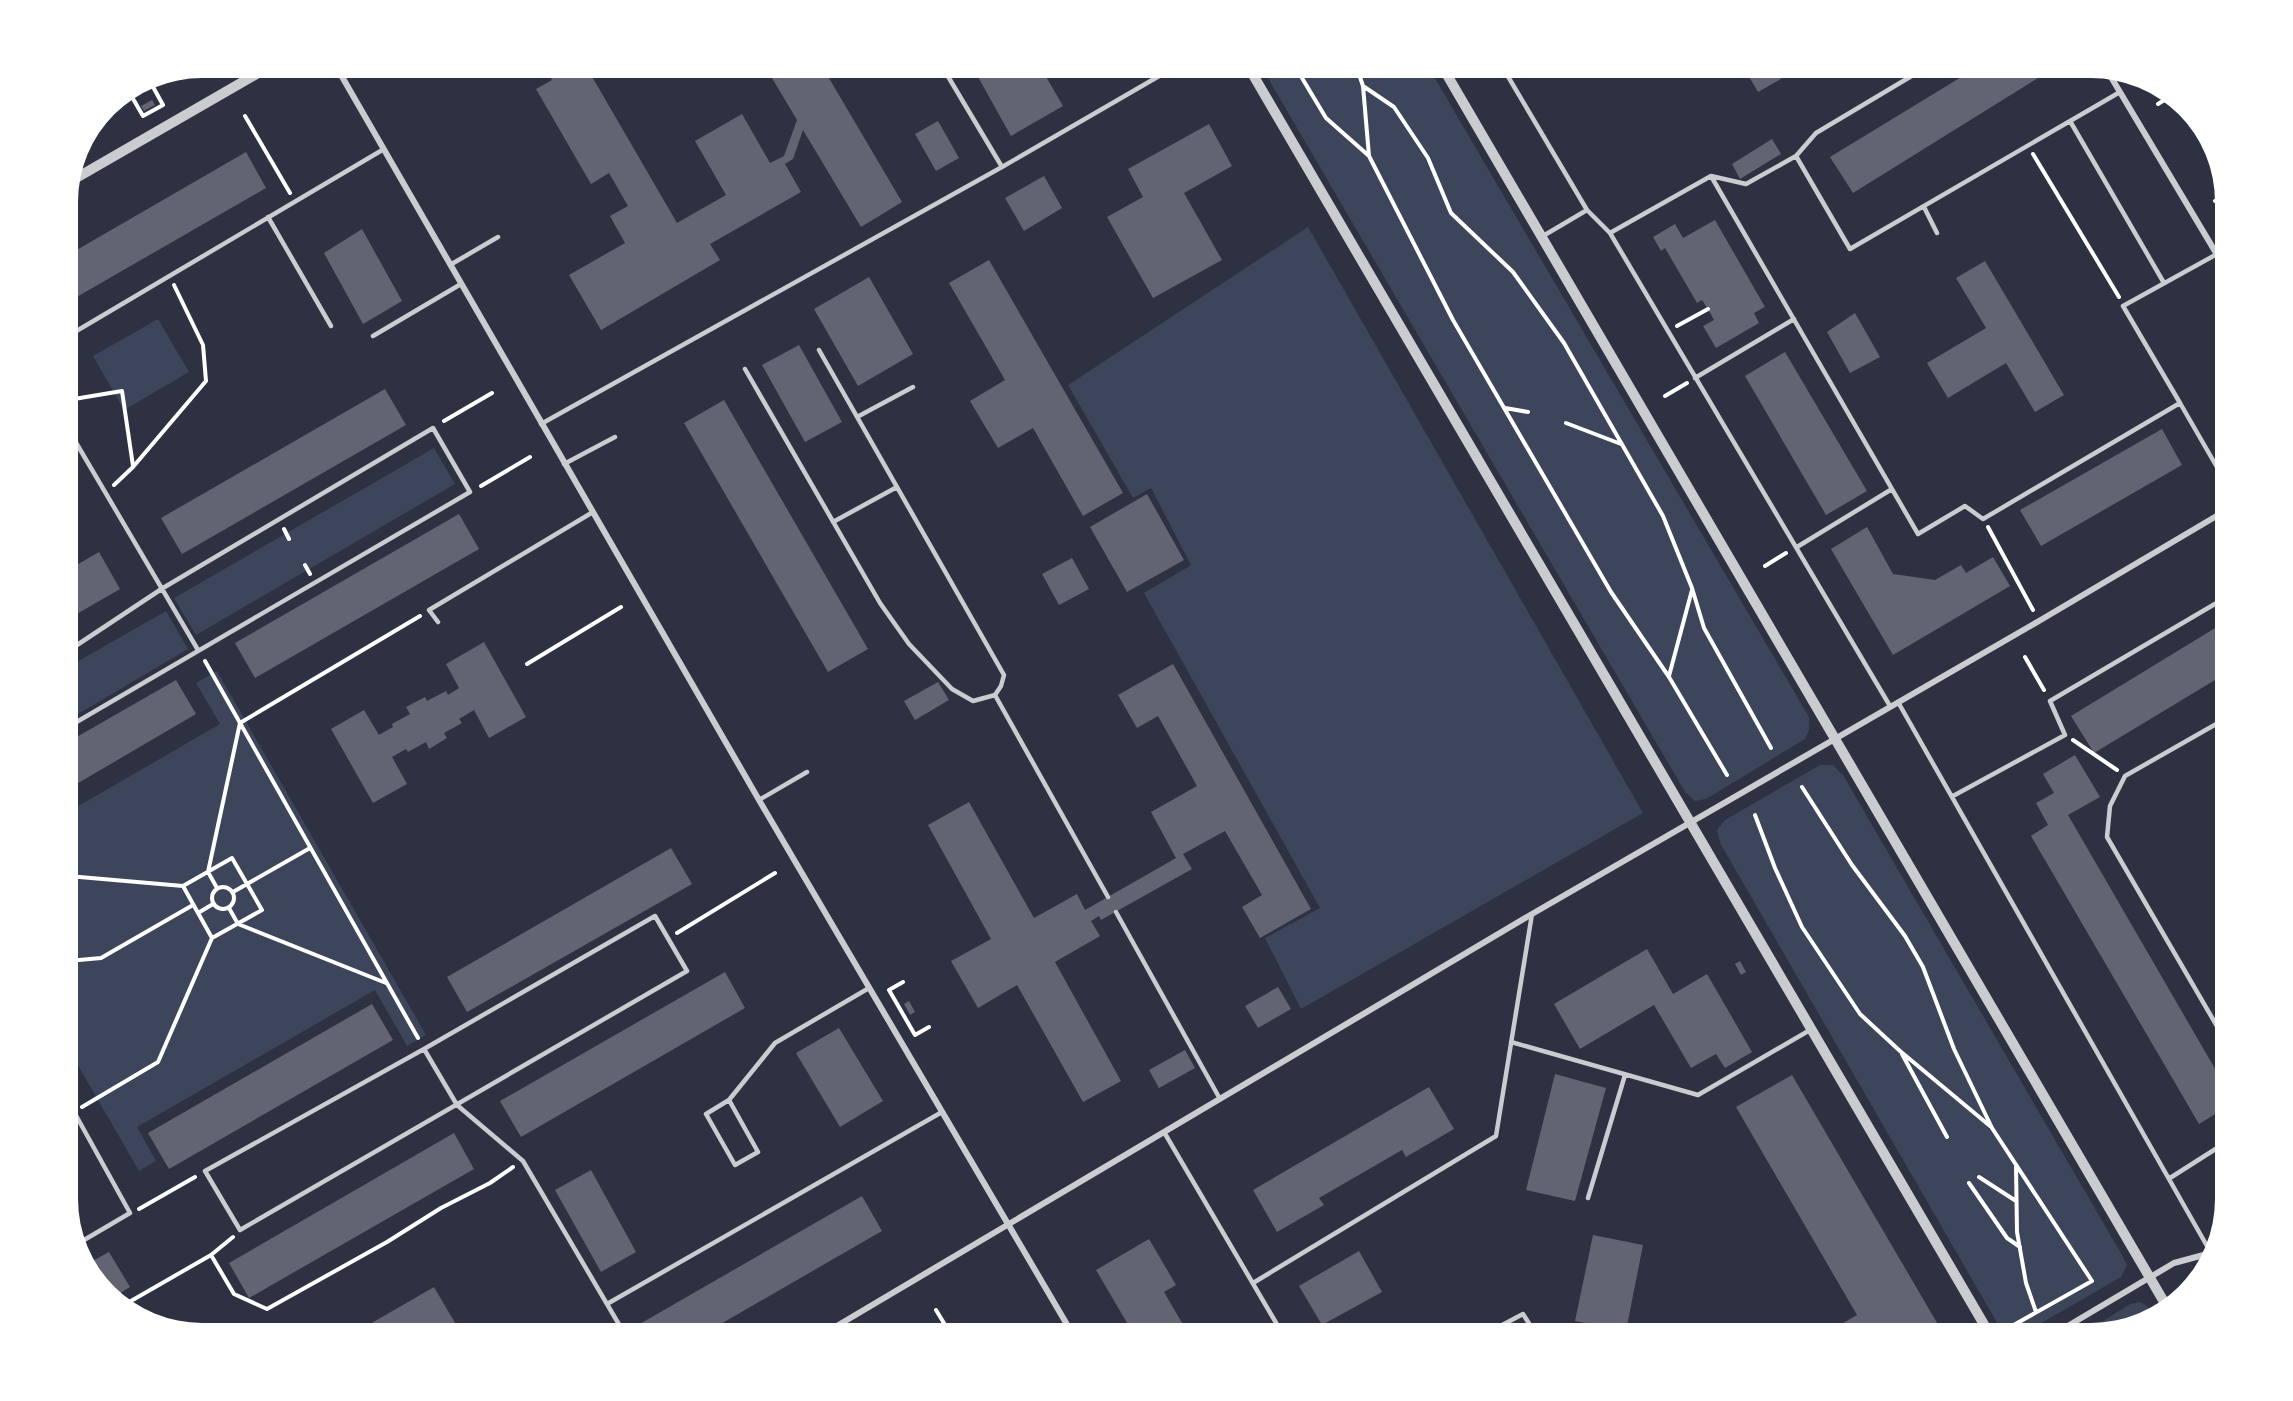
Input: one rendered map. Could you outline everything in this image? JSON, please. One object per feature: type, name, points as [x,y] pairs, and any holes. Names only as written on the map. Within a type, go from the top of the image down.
[{"type":"street","points":[[81,176],[250,78]]},
{"type":"street","points":[[343,78],[759,800],[1066,1323]]},
{"type":"street","points":[[1255,78],[1983,1323]]},
{"type":"street","points":[[1449,78],[2163,1299]]},
{"type":"street","points":[[2113,80],[2215,251]]},
{"type":"street","points":[[843,1323],[1532,914],[2215,517]]},
{"type":"street","points":[[2074,1323],[2174,1263],[2201,1256]]},
{"type":"lane","points":[[949,78],[1002,167]]},
{"type":"lane","points":[[541,424],[1002,167],[1156,78]]},
{"type":"lane","points":[[1509,78],[1587,210],[1610,233],[1890,706]]},
{"type":"lane","points":[[1610,233],[1711,176],[1746,184],[1796,156],[1816,133],[1908,78]]},
{"type":"lane","points":[[1796,156],[1850,249],[2120,92]]},
{"type":"lane","points":[[2070,121],[2164,283]]},
{"type":"lane","points":[[78,330],[384,148]]},
{"type":"lane","points":[[1711,176],[1918,534],[1965,506],[1983,519],[2180,404]]},
{"type":"lane","points":[[1924,207],[1937,233]]},
{"type":"lane","points":[[1542,237],[1587,210]]},
{"type":"lane","points":[[268,218],[331,326]]},
{"type":"lane","points":[[450,265],[498,237]]},
{"type":"lane","points":[[2215,255],[2124,306],[2215,464]]},
{"type":"lane","points":[[373,336],[461,284]]},
{"type":"lane","points":[[1695,378],[1794,319]]},
{"type":"lane","points":[[745,369],[880,603],[909,644],[952,689],[973,700],[995,695],[1004,675],[819,350]]},
{"type":"lane","points":[[857,417],[913,387]]},
{"type":"lane","points":[[78,644],[163,588],[433,428],[470,492],[78,721]]},
{"type":"lane","points":[[564,464],[615,437]]},
{"type":"lane","points":[[78,446],[198,650]]},
{"type":"lane","points":[[834,522],[897,487]]},
{"type":"lane","points":[[1797,547],[1892,489]]},
{"type":"lane","points":[[438,622],[429,610],[593,512]]},
{"type":"lane","points":[[1953,796],[2066,735],[2050,701],[2215,604]]},
{"type":"lane","points":[[995,695],[1108,897]]},
{"type":"lane","points":[[1898,702],[2206,1245]]},
{"type":"lane","points":[[2215,725],[2125,776],[2109,806],[2107,837],[2215,1024]]},
{"type":"lane","points":[[759,800],[807,772]]},
{"type":"lane","points":[[1116,912],[1220,1099]]},
{"type":"lane","points":[[1253,1283],[1496,1137],[1532,914]]},
{"type":"lane","points":[[655,916],[668,939],[687,971],[240,1230],[205,1171],[424,1049],[655,916]]},
{"type":"lane","points":[[729,1100],[758,1152],[735,1165],[706,1114],[729,1100],[775,1043],[869,988]]},
{"type":"lane","points":[[1511,1042],[1698,1095],[1810,1030]]},
{"type":"lane","points":[[424,1049],[457,1106],[523,1161],[618,1323]]},
{"type":"lane","points":[[1588,1198],[1625,1075]]},
{"type":"lane","points":[[607,1304],[942,1112]]},
{"type":"lane","points":[[78,1119],[130,1213],[85,1240]]},
{"type":"lane","points":[[1164,1132],[1276,1323]]},
{"type":"lane","points":[[2169,1178],[2215,1150]]},
{"type":"lane","points":[[1507,1323],[1523,1314],[1528,1323]]},
{"type":"path","points":[[1302,78],[1326,118],[1369,156],[1453,320],[1611,592],[1669,677],[1727,775]]},
{"type":"path","points":[[1360,78],[1369,156]]},
{"type":"path","points":[[1363,86],[1394,107],[1428,158],[1451,213],[1513,272],[1564,344],[1663,516],[1692,588],[1704,628],[1771,748]]},
{"type":"path","points":[[133,99],[143,116],[163,105],[154,88]]},
{"type":"path","points":[[2158,104],[2162,101]]},
{"type":"path","points":[[244,116],[295,201]]},
{"type":"path","points":[[2028,146],[2124,306]]},
{"type":"path","points":[[105,492],[134,467],[206,381],[203,345],[169,276]]},
{"type":"path","points":[[1668,331],[1708,309]]},
{"type":"path","points":[[1665,396],[1695,378]]},
{"type":"path","points":[[78,398],[122,391],[134,467]]},
{"type":"path","points":[[433,428],[492,393]]},
{"type":"path","points":[[1504,408],[1528,412]]},
{"type":"path","points":[[1566,423],[1622,444]]},
{"type":"path","points":[[470,492],[530,457]]},
{"type":"path","points":[[1983,519],[2039,621]]},
{"type":"path","points":[[1765,566],[1797,547]]},
{"type":"path","points":[[1669,677],[1692,588]]},
{"type":"path","points":[[527,664],[621,608]]},
{"type":"path","points":[[218,888],[208,872],[240,723],[429,610]]},
{"type":"path","points":[[198,650],[424,1049]]},
{"type":"path","points":[[2025,657],[2050,701]]},
{"type":"path","points":[[2066,735],[2125,776]]},
{"type":"path","points":[[1802,787],[1852,865],[1905,936],[1923,967],[1954,1049],[1992,1128],[2092,1281],[2017,1323]]},
{"type":"path","points":[[1755,815],[1775,868],[1802,927],[1860,1014],[1900,1051],[1992,1128]]},
{"type":"path","points":[[233,892],[310,848]]},
{"type":"path","points":[[78,877],[183,886],[232,858],[262,910],[212,938],[158,1062],[78,1110]]},
{"type":"path","points":[[668,939],[775,873]]},
{"type":"path","points":[[183,886],[212,938]]},
{"type":"path","points":[[223,886],[233,892],[235,898],[229,908],[217,908],[213,904],[213,892],[218,888],[223,886]]},
{"type":"path","points":[[198,913],[213,904]]},
{"type":"path","points":[[78,960],[101,958],[193,905]]},
{"type":"path","points":[[229,908],[238,924],[387,983]]},
{"type":"path","points":[[903,982],[889,990],[915,1035],[930,1027]]},
{"type":"path","points":[[1900,1051],[1947,1137]]},
{"type":"path","points":[[211,1255],[234,1294],[267,1309],[387,1242],[441,1208],[490,1183],[523,1161]]},
{"type":"path","points":[[2016,1165],[2016,1202],[2020,1247],[2026,1283],[2036,1312]]},
{"type":"path","points":[[130,1213],[205,1171]]},
{"type":"path","points":[[1979,1178],[2016,1202]]},
{"type":"path","points":[[1969,1183],[2007,1238],[2020,1247]]},
{"type":"path","points":[[132,1300],[211,1255],[240,1230]]},
{"type":"path","points":[[936,1310],[944,1323]]},
{"type":"shaded area","points":[[1268,78],[1435,78],[1809,717],[1809,730],[1805,739],[1706,799],[1695,801],[1685,792]]},
{"type":"shaded area","points":[[1308,227],[1643,813],[1301,1009],[1265,938],[1320,908],[1144,593],[1191,565],[1151,488],[1133,498],[1068,385]]},
{"type":"shaded area","points":[[158,319],[189,372],[124,410],[93,356]]},
{"type":"shaded area","points":[[434,448],[455,484],[196,635],[174,598]]},
{"type":"shaded area","points":[[166,611],[188,649],[78,714],[78,661]]},
{"type":"shaded area","points":[[217,671],[426,1035],[407,1046],[375,990],[137,1127],[156,1161],[139,1171],[78,1065],[78,806],[220,724],[196,683]]},
{"type":"shaded area","points":[[1820,765],[1833,765],[1843,775],[2122,1255],[2127,1265],[2121,1277],[2041,1323],[1997,1323],[1720,843],[1717,830],[1725,820]]},
{"type":"shaded area","points":[[2141,1302],[2150,1308],[2123,1319],[2101,1322],[2130,1304]]},
{"type":"building","points":[[551,78],[593,78],[677,223],[726,195],[695,141],[742,114],[770,163],[784,156],[797,120],[772,78],[829,78],[902,202],[861,227],[803,130],[793,159],[785,164],[801,192],[710,244],[720,260],[601,330],[569,275],[625,243],[610,216],[628,206],[609,173],[591,184],[536,89],[552,80]]},
{"type":"building","points":[[979,78],[1047,78],[1063,106],[1011,136]]},
{"type":"building","points":[[1750,78],[1782,78],[1758,92]]},
{"type":"building","points":[[1960,78],[2038,78],[1853,193],[1830,157]]},
{"type":"building","points":[[152,100],[155,105],[144,111],[141,106]]},
{"type":"building","points":[[938,121],[959,158],[936,171],[915,134]]},
{"type":"building","points":[[1209,124],[1232,166],[1184,193],[1222,260],[1153,298],[1107,217],[1143,197],[1128,169]]},
{"type":"building","points":[[1772,139],[1781,154],[1740,179],[1732,164]]},
{"type":"building","points":[[246,152],[266,188],[78,296],[78,249]]},
{"type":"building","points":[[1044,176],[1062,208],[1024,231],[1005,198]]},
{"type":"building","points":[[1715,220],[1765,307],[1754,313],[1759,323],[1716,348],[1703,326],[1714,320],[1708,309],[1702,300],[1697,303],[1665,248],[1661,251],[1653,237],[1675,224],[1683,238]]},
{"type":"building","points":[[362,229],[402,301],[363,324],[324,253]]},
{"type":"building","points":[[989,260],[1123,493],[1083,516],[1033,428],[998,448],[970,401],[1005,380],[949,283]]},
{"type":"building","points":[[1985,261],[2064,395],[2035,412],[2006,363],[1948,398],[1927,363],[1986,328],[1956,278]]},
{"type":"building","points":[[869,277],[913,354],[858,386],[814,309]]},
{"type":"building","points":[[1855,313],[1880,357],[1850,373],[1827,332]]},
{"type":"building","points":[[799,345],[842,422],[805,442],[762,365]]},
{"type":"building","points":[[1785,352],[1867,491],[1826,515],[1745,376]]},
{"type":"building","points":[[385,389],[406,425],[182,554],[161,518]]},
{"type":"building","points":[[724,400],[868,649],[828,672],[684,423]]},
{"type":"building","points":[[2162,429],[2182,465],[2041,546],[2020,510]]},
{"type":"building","points":[[1147,494],[1184,560],[1127,592],[1090,527]]},
{"type":"building","points":[[459,514],[479,549],[255,678],[235,643]]},
{"type":"building","points":[[1867,527],[1893,574],[1935,580],[1961,565],[1966,573],[1993,557],[2010,586],[1893,655],[1831,549]]},
{"type":"building","points":[[99,552],[120,589],[78,613],[78,564]]},
{"type":"building","points":[[1072,558],[1089,589],[1059,605],[1042,574]]},
{"type":"building","points":[[2215,628],[2215,680],[2094,753],[2071,716]]},
{"type":"building","points":[[484,642],[526,717],[489,738],[474,710],[459,719],[462,723],[444,733],[447,738],[429,749],[426,742],[408,752],[406,749],[392,757],[407,784],[373,803],[331,729],[364,710],[379,735],[393,727],[392,724],[410,714],[406,707],[425,697],[427,701],[446,691],[448,695],[459,688],[446,664]]},
{"type":"building","points":[[1173,664],[1311,909],[1260,938],[1242,907],[1262,895],[1225,831],[1183,854],[1192,869],[1101,920],[1099,916],[1091,921],[1100,936],[1055,962],[1121,1081],[1083,1102],[1017,985],[978,1008],[951,961],[991,939],[928,825],[969,802],[1034,918],[1077,894],[1085,910],[1176,858],[1151,812],[1197,786],[1158,716],[1137,728],[1118,695]]},
{"type":"building","points":[[176,680],[196,714],[78,783],[78,736]]},
{"type":"building","points":[[938,682],[949,700],[915,720],[904,701]]},
{"type":"building","points":[[2075,755],[2100,797],[2068,815],[2215,1069],[2215,1114],[2199,1124],[2031,836],[2048,825],[2036,803],[2054,793],[2043,774]]},
{"type":"building","points":[[671,848],[692,884],[467,1012],[447,977]]},
{"type":"building","points":[[1647,949],[1673,994],[1707,974],[1752,1052],[1725,1068],[1716,1054],[1691,1068],[1654,1005],[1580,1049],[1554,1004]]},
{"type":"building","points":[[1740,961],[1746,972],[1741,975],[1735,964]]},
{"type":"building","points":[[725,972],[745,1008],[521,1137],[500,1101]]},
{"type":"building","points":[[1278,987],[1291,1009],[1258,1028],[1245,1006]]},
{"type":"building","points":[[909,1001],[915,1012],[910,1015],[904,1004]]},
{"type":"building","points":[[372,1004],[393,1040],[169,1169],[148,1133]]},
{"type":"building","points":[[839,1028],[883,1101],[840,1127],[796,1053]]},
{"type":"building","points":[[1185,1050],[1195,1068],[1159,1088],[1149,1070]]},
{"type":"building","points":[[1555,1074],[1606,1088],[1575,1201],[1526,1190]]},
{"type":"building","points":[[1792,1075],[1937,1323],[1843,1323],[1857,1315],[1736,1107]]},
{"type":"building","points":[[1429,1087],[1454,1129],[1406,1157],[1402,1150],[1319,1198],[1324,1205],[1277,1232],[1253,1190]]},
{"type":"building","points":[[454,1133],[474,1169],[249,1298],[229,1263]]},
{"type":"building","points":[[591,1170],[636,1252],[601,1272],[555,1190]]},
{"type":"building","points":[[862,1196],[882,1231],[722,1323],[641,1323]]},
{"type":"building","points":[[1593,1235],[1643,1245],[1628,1323],[1575,1321]]},
{"type":"building","points":[[1149,1239],[1176,1285],[1164,1292],[1182,1323],[1127,1323],[1096,1270]]},
{"type":"building","points":[[1359,1251],[1382,1292],[1326,1323],[1321,1323],[1299,1286]]},
{"type":"building","points":[[109,1252],[130,1287],[121,1292],[114,1287],[94,1260]]},
{"type":"building","points":[[434,1287],[455,1323],[372,1323]]}]
